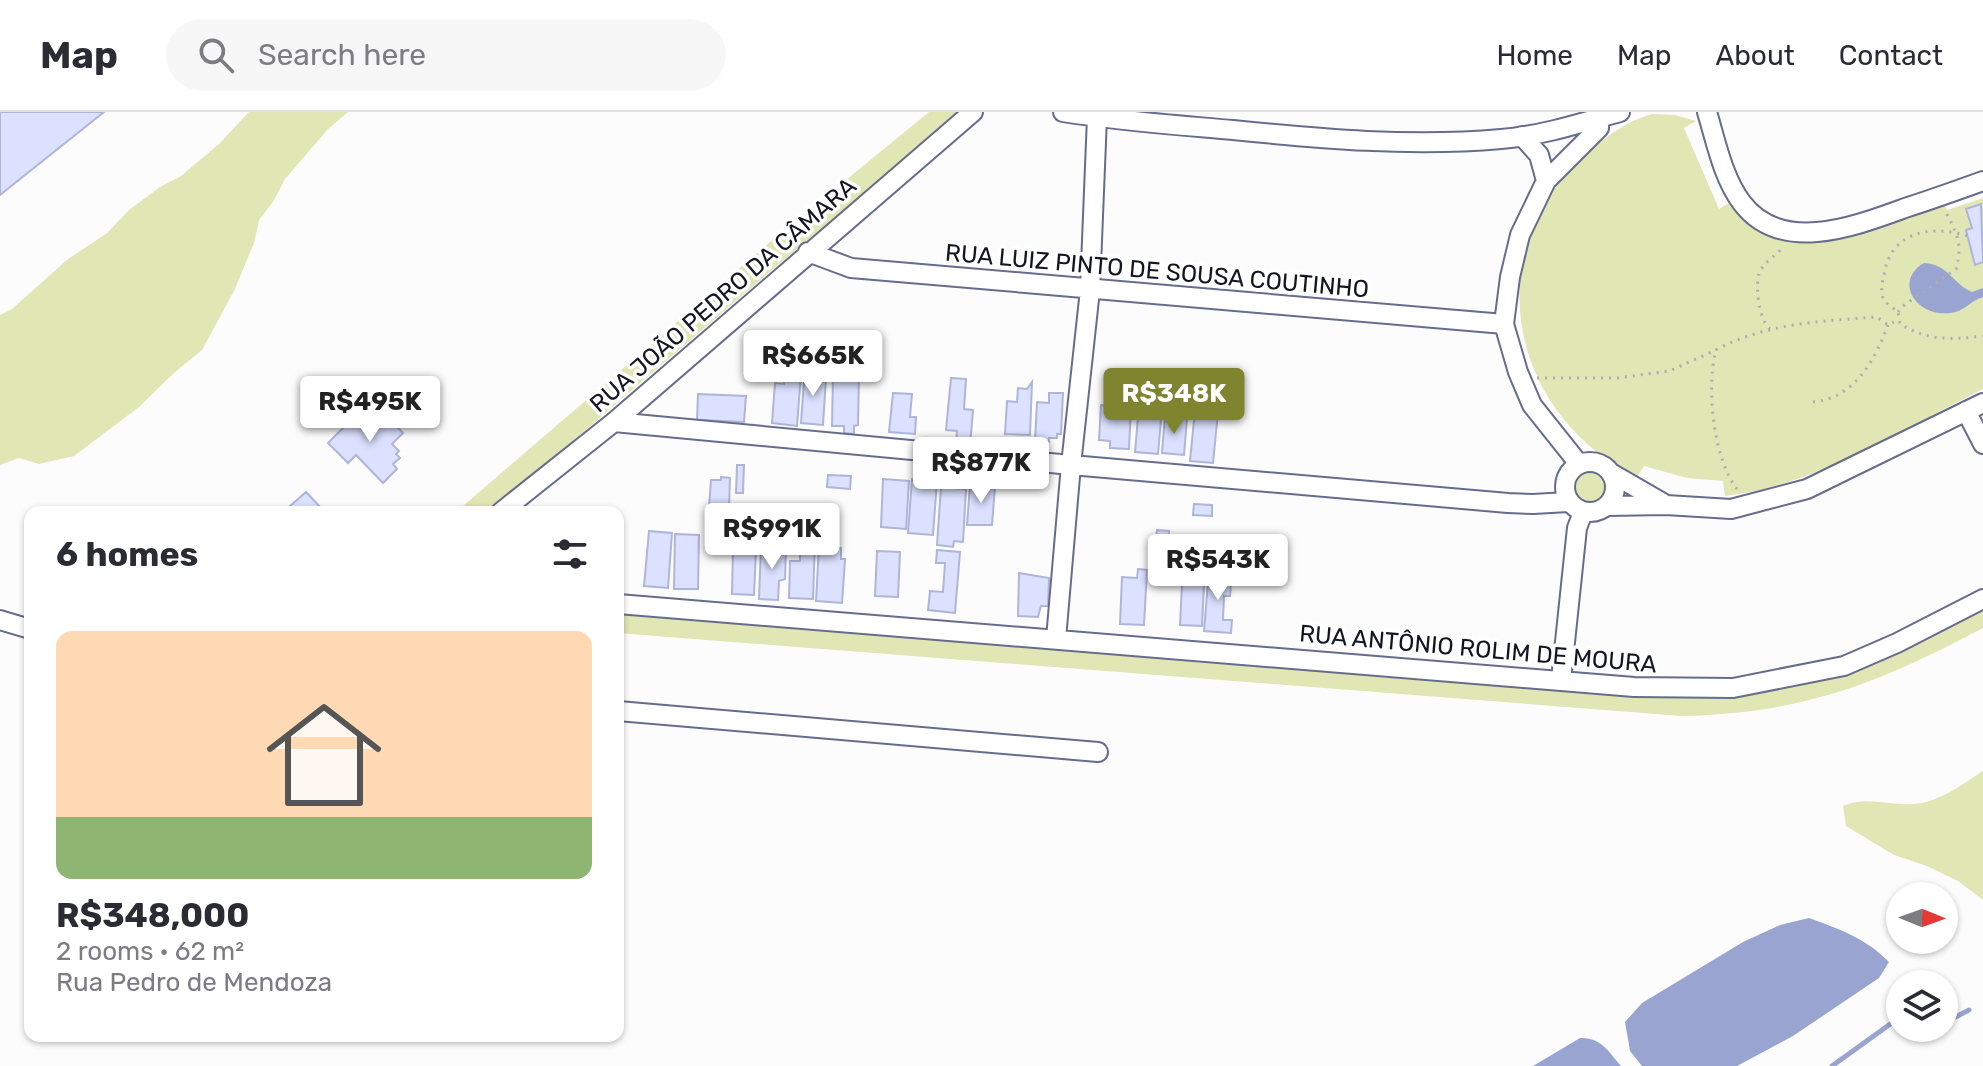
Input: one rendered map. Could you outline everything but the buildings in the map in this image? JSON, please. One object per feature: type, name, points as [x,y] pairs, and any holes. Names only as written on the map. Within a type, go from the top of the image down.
[{"type":"street","name":"RUA JOÃO PEDRO DA CÂMARA","points":[[509,506],[614,422],[973,112]]},
{"type":"street","points":[[1063,112],[1355,141],[1500,140],[1620,112]]},
{"type":"street","points":[[1707,112],[1727,174],[1742,203],[1759,220],[1788,231],[1807,233],[1850,228],[1983,181]]},
{"type":"street","points":[[1579,464],[1538,414],[1521,378],[1504,324],[1510,277],[1520,235],[1546,181],[1599,128],[1599,115]]},
{"type":"street","points":[[1056,639],[1090,290],[1097,117]]},
{"type":"street","points":[[1522,136],[1539,155],[1546,181]]},
{"type":"street","name":"RUA LUIZ PINTO DE SOUSA COUTINHO","points":[[808,252],[851,268],[1504,324]]},
{"type":"street","points":[[614,422],[1071,465],[1576,507],[1591,513],[1607,506],[1666,505],[1731,509],[1750,505],[1807,489],[1975,407],[1983,444]]},
{"type":"street","points":[[1561,680],[1577,528],[1576,507],[1565,493],[1567,476],[1579,464],[1597,463],[1666,505]]},
{"type":"street","points":[[1607,506],[1615,490],[1611,473]]},
{"type":"street","name":"RUA ANTÔNIO ROLIM DE MOURA","points":[[624,604],[1634,687],[1733,688],[1844,666],[1983,599]]},
{"type":"street","points":[[0,620],[24,627]]},
{"type":"street","points":[[624,712],[1098,752]]},
{"type":"path","points":[[1898,312],[1956,269],[1958,233],[1938,197]]},
{"type":"path","points":[[1967,236],[1950,230],[1912,235],[1885,264],[1882,290],[1884,300],[1898,312],[1900,324],[1910,330],[1941,340],[1983,336]]},
{"type":"path","points":[[1771,330],[1765,325],[1763,316],[1759,275],[1765,264],[1783,249],[1788,231]]},
{"type":"path","points":[[1521,378],[1618,378],[1669,371],[1733,340],[1771,330],[1808,323],[1877,317],[1888,325]]},
{"type":"path","points":[[1813,402],[1839,395],[1862,374],[1874,359],[1888,325],[1899,319]]},
{"type":"path","points":[[1716,350],[1712,397],[1721,455],[1732,482],[1750,505]]},
{"type":"green space","points":[[249,112],[348,112],[328,129],[285,179],[259,220],[254,243],[234,291],[202,350],[139,407],[74,456],[39,464],[19,458],[0,465],[0,315],[12,309],[68,259],[107,233],[129,210],[181,176],[219,144]]},
{"type":"green space","points":[[929,112],[962,112],[780,263],[497,506],[463,506],[770,242]]},
{"type":"green space","points":[[1653,114],[1675,115],[1696,121],[1684,128],[1719,209],[1731,202],[1752,225],[1776,237],[1803,241],[1832,239],[1861,232],[1943,202],[1947,210],[1983,198],[1983,389],[1826,468],[1759,490],[1725,496],[1723,481],[1687,478],[1644,466],[1637,477],[1594,449],[1560,414],[1536,373],[1522,329],[1520,282],[1530,237],[1551,193],[1601,141],[1626,125]]},
{"type":"green space","points":[[1589,467],[1603,473],[1609,487],[1603,501],[1589,507],[1575,501],[1569,487],[1575,473]]},
{"type":"green space","points":[[1983,607],[1983,628],[1873,680],[1803,702],[1766,709],[1682,716],[624,633],[624,611],[1761,691],[1828,677]]},
{"type":"green space","points":[[1983,771],[1983,900],[1958,881],[1894,855],[1846,826],[1843,806],[1863,801],[1926,802],[1948,793]]},
{"type":"water","points":[[1924,263],[1939,267],[1972,292],[1983,288],[1983,297],[1955,312],[1938,313],[1927,309],[1919,304],[1910,288],[1910,279],[1915,270]]},
{"type":"water","points":[[1809,918],[1852,935],[1880,954],[1889,962],[1879,978],[1793,1036],[1737,1066],[1642,1066],[1630,1051],[1625,1022],[1642,1003],[1743,942],[1780,925]]},
{"type":"water","points":[[1580,1038],[1599,1043],[1621,1066],[1533,1066]]},
{"type":"waterway","points":[[1958,1016],[1969,1010]]},
{"type":"waterway","points":[[1832,1066],[1886,1027]]}]
